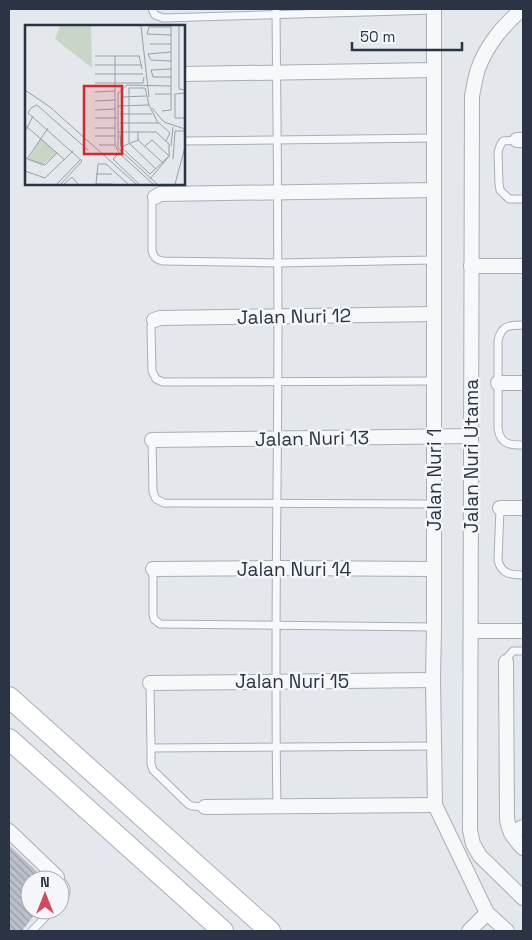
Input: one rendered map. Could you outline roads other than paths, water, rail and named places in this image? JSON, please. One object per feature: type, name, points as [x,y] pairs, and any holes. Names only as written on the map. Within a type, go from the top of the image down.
[{"type":"main road","points":[[9,697],[270,931]]},
{"type":"main road","points":[[9,739],[223,931]]},
{"type":"street","name":"Jalan Nuri 1","points":[[434,9],[433,680],[435,805],[487,913],[507,931]]},
{"type":"street","name":"Jalan Nuri Utama","points":[[522,9],[504,26],[489,46],[478,68],[472,96],[471,837],[480,856],[523,898]]},
{"type":"street","points":[[185,74],[434,70]]},
{"type":"street","points":[[155,197],[160,194],[434,190]]},
{"type":"street","points":[[471,266],[523,266]]},
{"type":"street","name":"Jalan Nuri 12","points":[[154,320],[160,318],[434,314]]},
{"type":"street","points":[[498,383],[523,383]]},
{"type":"street","name":"Jalan Nuri 13","points":[[152,440],[471,436]]},
{"type":"street","points":[[500,508],[523,508]]},
{"type":"street","name":"Jalan Nuri 14","points":[[153,570],[277,568],[434,570]]},
{"type":"street","points":[[471,631],[523,631]]},
{"type":"street","points":[[506,662],[507,818],[508,828],[517,830],[523,848]]},
{"type":"street","name":"Jalan Nuri 15","points":[[150,682],[433,680]]},
{"type":"street","points":[[205,807],[435,805]]},
{"type":"street","points":[[9,831],[50,870]]},
{"type":"street","points":[[469,931],[487,913]]},
{"type":"lane","points":[[152,9],[155,15],[163,18],[276,12],[434,9]]},
{"type":"lane","points":[[276,12],[278,381],[275,682],[277,806]]},
{"type":"lane","points":[[185,141],[434,138]]},
{"type":"lane","points":[[520,140],[503,141],[500,146],[498,152],[499,184],[500,190],[508,199],[523,199]]},
{"type":"lane","points":[[155,197],[152,201],[152,250],[158,260],[278,263],[434,260]]},
{"type":"lane","points":[[154,320],[151,327],[152,371],[159,381],[434,381]]},
{"type":"lane","points":[[523,325],[507,326],[502,330],[498,341],[499,435],[507,443],[523,445]]},
{"type":"lane","points":[[152,440],[153,492],[156,499],[160,502],[434,504]]},
{"type":"lane","points":[[500,508],[498,560],[500,566],[508,574],[523,575]]},
{"type":"lane","points":[[153,570],[153,614],[160,624],[434,627]]},
{"type":"lane","points":[[506,662],[513,651],[523,651]]},
{"type":"lane","points":[[150,682],[151,764],[155,772],[188,804],[205,807]]},
{"type":"lane","points":[[151,748],[434,746]]},
{"type":"lane","points":[[32,931],[42,920]]}]
